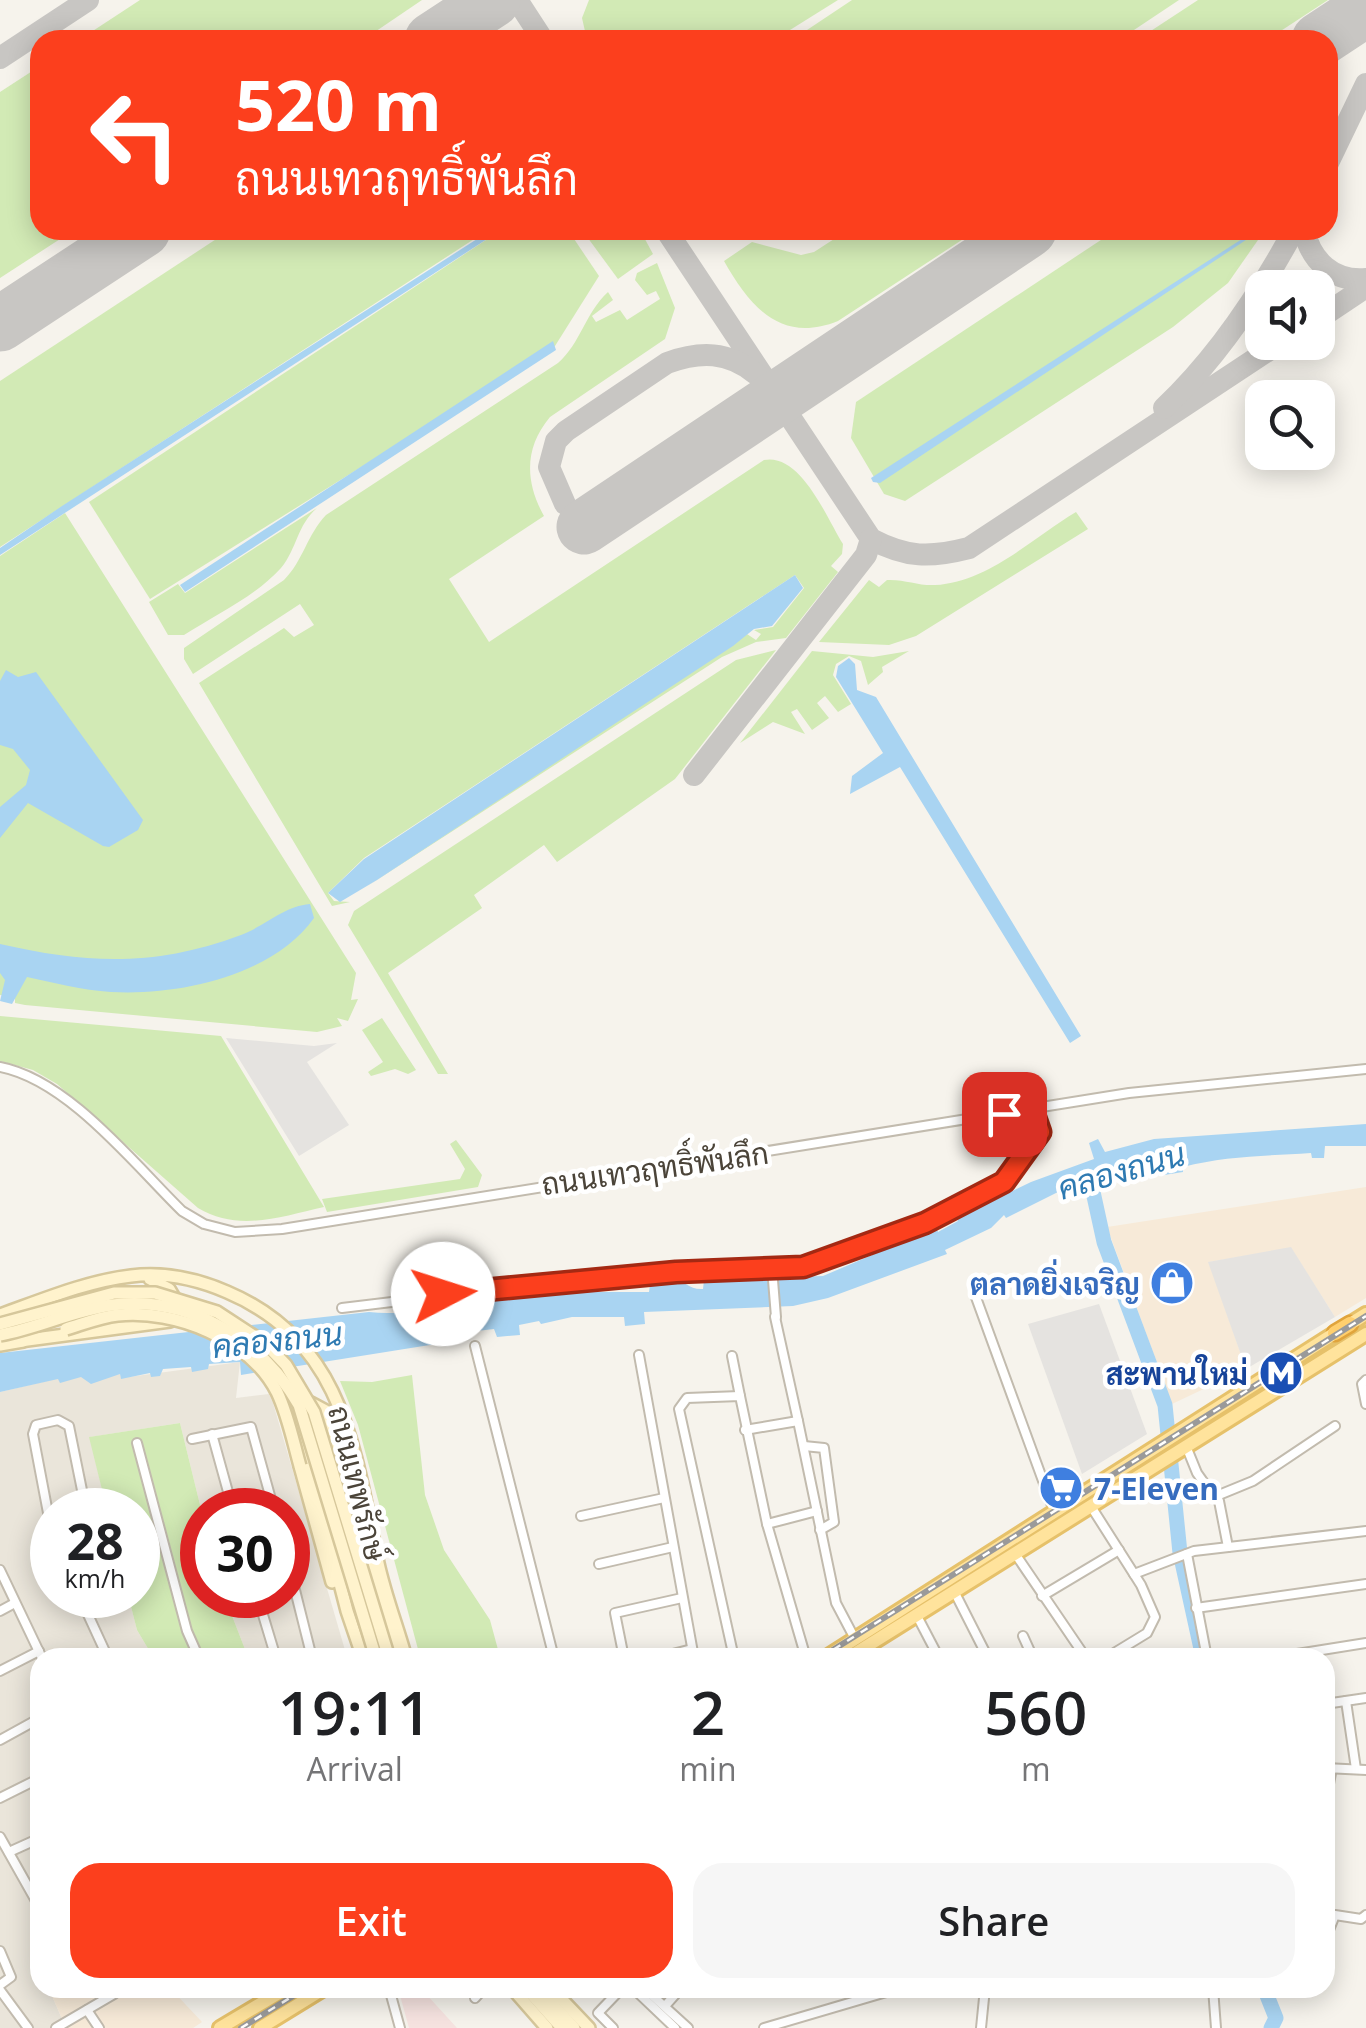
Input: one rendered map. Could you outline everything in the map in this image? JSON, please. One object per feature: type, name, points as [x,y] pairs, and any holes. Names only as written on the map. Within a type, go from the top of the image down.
[{"type":"highway","points":[[1336,1333],[1350,1324]]},
{"type":"main road","name":"ถนนเทพรักษ์","points":[[0,1315],[130,1276],[162,1275],[214,1286],[270,1315],[314,1357],[345,1419],[378,1567],[403,1648]]},
{"type":"main road","points":[[20,1342],[170,1321],[176,1307],[169,1289],[150,1279],[130,1276]]},
{"type":"main road","name":"ถนนเทพรักษ์","points":[[0,1324],[114,1294],[155,1294],[218,1312],[266,1344],[294,1377],[314,1412],[386,1648]]},
{"type":"main road","name":"ถนนเทพรักษ์","points":[[0,1335],[114,1305],[154,1305],[208,1320],[254,1348],[285,1380],[299,1405],[373,1648]]},
{"type":"main road","points":[[1350,1324],[1366,1314]]},
{"type":"main road","name":"ถนนเทพรักษ์","points":[[0,1346],[101,1318],[146,1315],[198,1328],[253,1360],[275,1388],[359,1648]]},
{"type":"main road","points":[[861,1648],[1008,1541],[1336,1333]]},
{"type":"main road","points":[[841,1648],[914,1608],[954,1592],[1016,1555],[1366,1334]]},
{"type":"main road","points":[[359,1648],[298,1420],[304,1405],[321,1405],[335,1441],[394,1648]]},
{"type":"main road","points":[[298,1420],[359,1648]]},
{"type":"main road","points":[[335,1441],[348,1465],[378,1567]]},
{"type":"main road","points":[[1008,1541],[1008,1550],[1016,1555]]},
{"type":"main road","points":[[220,2028],[270,1998]]},
{"type":"main road","points":[[260,2028],[308,1998]]},
{"type":"main road","points":[[524,1998],[547,2028]]},
{"type":"main road","points":[[527,1998],[562,2028]]},
{"type":"main road","points":[[547,1998],[574,2028]]},
{"type":"main road","points":[[560,1998],[589,2028]]},
{"type":"street","name":"ถนนเทวฤทธิ์พันลึก","points":[[0,1066],[42,1083],[70,1102],[182,1211],[204,1224],[235,1232],[374,1215],[492,1192],[1129,1093],[1366,1070]]},
{"type":"street","points":[[342,1308],[566,1281],[803,1267],[884,1240],[1010,1178],[1040,1132],[1032,1109]]},
{"type":"street","points":[[772,1268],[776,1314],[836,1603],[855,1639]]},
{"type":"street","points":[[974,1292],[1054,1511]]},
{"type":"street","points":[[474,1346],[551,1648]]},
{"type":"street","points":[[638,1354],[692,1648]]},
{"type":"street","points":[[732,1356],[767,1524],[803,1648]]},
{"type":"street","points":[[1366,1380],[1362,1384],[1366,1404]]},
{"type":"street","points":[[732,1648],[679,1409],[688,1398],[740,1396]]},
{"type":"street","points":[[43,1488],[33,1434],[36,1425],[63,1420],[68,1426],[81,1488]]},
{"type":"street","points":[[745,1430],[798,1421]]},
{"type":"street","points":[[1183,1449],[1214,1497],[1253,1481],[1335,1426]]},
{"type":"street","points":[[192,1439],[251,1427],[268,1488]]},
{"type":"street","points":[[212,1434],[227,1488]]},
{"type":"street","points":[[137,1443],[194,1648]]},
{"type":"street","points":[[804,1446],[824,1448],[834,1522],[820,1530]]},
{"type":"street","points":[[581,1516],[664,1498]]},
{"type":"street","points":[[1219,1501],[1228,1547]]},
{"type":"street","points":[[1092,1508],[1134,1574],[1154,1616],[1153,1626],[1121,1648]]},
{"type":"street","points":[[767,1524],[817,1512]]},
{"type":"street","points":[[1134,1574],[1182,1555],[1366,1531]]},
{"type":"street","points":[[599,1564],[672,1548]]},
{"type":"street","points":[[1042,1596],[1119,1550]]},
{"type":"street","points":[[1016,1555],[1079,1648]]},
{"type":"street","points":[[1182,1555],[1205,1648]]},
{"type":"street","points":[[0,1570],[37,1648]]},
{"type":"street","points":[[1196,1608],[1366,1584]]},
{"type":"street","points":[[954,1592],[983,1648]]},
{"type":"street","points":[[622,1648],[615,1613],[682,1598]]},
{"type":"street","points":[[0,1611],[14,1604]]},
{"type":"street","points":[[914,1608],[934,1648]]},
{"type":"street","points":[[89,1618],[103,1648]]},
{"type":"street","points":[[264,1618],[273,1648]]},
{"type":"street","points":[[302,1618],[310,1648]]},
{"type":"street","points":[[1024,1636],[1028,1648]]},
{"type":"street","points":[[1331,1648],[1366,1642]]},
{"type":"street","points":[[0,1670],[30,1658]]},
{"type":"street","points":[[1335,1703],[1366,1698]]},
{"type":"street","points":[[1335,1768],[1361,1770],[1346,1701]]},
{"type":"street","points":[[0,1740],[30,1724]]},
{"type":"street","points":[[0,1798],[30,1783]]},
{"type":"street","points":[[0,1837],[30,1889]]},
{"type":"street","points":[[9,1852],[30,1843]]},
{"type":"street","points":[[1335,1914],[1361,1919],[1366,1915]]},
{"type":"street","points":[[0,1951],[11,1977],[0,1988],[28,2028]]},
{"type":"street","points":[[56,2028],[107,1998]]},
{"type":"street","points":[[391,1998],[398,2026]]},
{"type":"street","points":[[612,1998],[598,2013],[613,2028]]},
{"type":"street","points":[[644,1998],[675,2028]]},
{"type":"street","points":[[655,1998],[688,2028]]},
{"type":"street","points":[[664,2006],[672,1998]]},
{"type":"street","points":[[764,2028],[866,1998]]},
{"type":"street","points":[[981,2028],[984,1998]]},
{"type":"street","points":[[1214,1998],[1216,2028]]},
{"type":"street","points":[[87,2010],[99,2028]]},
{"type":"shaded area","points":[[226,1038],[314,1046],[337,1043],[307,1062],[349,1125],[299,1156]]},
{"type":"shaded area","name":"ตลาดยิ่งเจริญ","points":[[1366,1187],[1366,1298],[1335,1317],[1291,1248],[1209,1262],[1246,1369],[1172,1404],[1107,1227]]},
{"type":"shaded area","points":[[1291,1247],[1335,1317],[1246,1369],[1208,1262]]},
{"type":"shaded area","points":[[1099,1304],[1147,1434],[1082,1474],[1028,1324]]},
{"type":"shaded area","points":[[240,1362],[236,1398],[269,1394],[298,1488],[196,1488],[180,1423],[90,1437],[102,1488],[30,1488],[30,1618],[134,1618],[148,1648],[30,1648],[30,1998],[53,1998],[66,2028],[0,2028],[0,1392],[59,1378],[120,1374],[121,1378]]},
{"type":"shaded area","points":[[310,1530],[344,1648],[245,1648],[233,1618],[310,1618]]},
{"type":"shaded area","points":[[53,1998],[179,1998],[202,2022],[193,2028],[66,2028]]},
{"type":"shaded area","points":[[401,1998],[430,1998],[457,2028],[409,2028]]},
{"type":"green space","points":[[140,0],[422,0],[378,30],[94,30]]},
{"type":"green space","points":[[589,0],[838,0],[790,30],[585,30],[582,18]]},
{"type":"green space","points":[[852,0],[1179,0],[1134,30],[807,30]]},
{"type":"green space","points":[[1198,0],[1328,0],[1282,30],[1152,30]]},
{"type":"green space","points":[[30,72],[30,240],[59,240],[0,278],[0,92]]},
{"type":"green space","points":[[215,240],[473,240],[0,547],[0,381]]},
{"type":"green space","points":[[486,240],[575,240],[599,276],[555,346],[150,599],[89,502]]},
{"type":"green space","points":[[589,240],[645,240],[653,254],[618,279]]},
{"type":"green space","points":[[833,240],[962,240],[838,321],[818,327],[800,328],[769,317],[745,293],[724,261],[752,242],[801,255]]},
{"type":"green space","points":[[1101,240],[1258,240],[1228,283],[1173,327],[905,501],[884,494],[851,438],[856,402]]},
{"type":"green space","points":[[657,263],[675,308],[665,339],[550,417],[535,441],[530,465],[533,491],[544,516],[449,579],[489,642],[764,460],[790,466],[811,489],[843,544],[842,554],[831,566],[838,572],[786,638],[756,642],[722,657],[366,887],[747,634],[756,640],[761,634],[754,630],[773,627],[804,588],[795,575],[364,858],[328,893],[334,901],[350,902],[332,906],[199,683],[284,628],[294,637],[314,625],[300,604],[193,674],[184,659],[184,648],[284,580],[326,515],[558,363],[608,292],[613,300],[592,316],[596,322],[620,310],[627,320],[660,299],[656,291],[647,295],[635,280],[637,273]]},
{"type":"green space","points":[[317,508],[305,522],[286,561],[271,578],[184,635],[168,635],[149,602],[178,584],[185,593]]},
{"type":"green space","points":[[1076,512],[1088,529],[916,636],[889,645],[819,642],[869,580],[879,587],[887,580],[935,585],[974,576]]},
{"type":"green space","points":[[65,513],[356,973],[351,1000],[358,999],[348,1021],[337,1018],[342,1026],[317,1032],[25,1005],[15,1003],[15,997],[0,995],[0,556]]},
{"type":"green space","points":[[776,650],[675,779],[557,862],[544,845],[474,895],[482,908],[388,973],[448,1074],[438,1074],[348,925],[354,911],[736,660]]},
{"type":"green space","points":[[812,651],[873,657],[909,651],[882,667],[883,672],[868,685],[861,661],[849,656],[836,664],[833,675],[851,704],[838,712],[825,696],[817,703],[829,718],[812,730],[797,709],[791,712],[805,734],[773,722],[740,743]]},
{"type":"green space","points":[[0,1016],[221,1036],[324,1207],[244,1221],[198,1208],[57,1084],[33,1070],[0,1061]]},
{"type":"green space","points":[[382,1018],[416,1070],[408,1074],[395,1069],[371,1076],[368,1072],[383,1062],[362,1030]]},
{"type":"green space","points":[[456,1140],[482,1175],[478,1187],[327,1212],[322,1199],[460,1179],[465,1169],[450,1144]]},
{"type":"green space","points":[[412,1375],[425,1495],[444,1550],[490,1620],[498,1648],[418,1648],[358,1425],[340,1381],[372,1382]]},
{"type":"green space","points":[[180,1423],[196,1488],[180,1488],[180,1618],[233,1618],[245,1648],[148,1648],[134,1618],[160,1618],[160,1488],[102,1488],[89,1437]]},
{"type":"water","points":[[475,240],[486,240],[0,555],[0,548]]},
{"type":"water","points":[[1240,240],[1246,240],[880,483],[871,478]]},
{"type":"water","points":[[553,341],[556,350],[185,592],[180,585]]},
{"type":"water","points":[[795,575],[803,588],[772,626],[754,629],[377,880],[340,902],[328,893],[364,859]]},
{"type":"water","points":[[849,658],[855,664],[857,690],[876,697],[1081,1036],[1070,1043],[900,767],[850,794],[852,776],[883,753],[836,677],[838,666]]},
{"type":"water","points":[[6,670],[18,677],[36,672],[143,820],[138,830],[109,847],[103,846],[28,803],[0,838],[0,807],[26,785],[30,770],[13,749],[0,745],[0,681]]},
{"type":"water","points":[[310,904],[314,918],[296,938],[274,955],[222,978],[165,990],[111,992],[27,977],[12,1004],[0,1001],[5,980],[0,973],[0,944],[63,956],[150,957],[241,935],[292,908]]},
{"type":"water","name":"คลองถนน","points":[[1366,1124],[1366,1146],[1325,1146],[1324,1158],[1312,1158],[1311,1153],[1230,1159],[1183,1167],[1183,1172],[1158,1176],[1157,1171],[1075,1190],[1072,1185],[1006,1218],[1004,1215],[991,1228],[945,1250],[947,1254],[828,1298],[793,1306],[644,1312],[645,1324],[625,1326],[624,1317],[572,1317],[519,1325],[520,1335],[497,1337],[494,1329],[434,1336],[436,1344],[241,1375],[240,1362],[209,1364],[208,1369],[192,1372],[191,1367],[163,1369],[160,1376],[151,1377],[150,1373],[121,1379],[120,1374],[91,1384],[81,1377],[60,1383],[58,1379],[0,1392],[0,1353],[369,1312],[460,1308],[461,1303],[587,1292],[649,1292],[650,1285],[669,1279],[703,1289],[704,1280],[823,1276],[905,1241],[905,1236],[935,1225],[938,1232],[958,1221],[954,1212],[976,1202],[980,1207],[1031,1182],[1094,1159],[1089,1143],[1098,1139],[1105,1152],[1154,1139]]},
{"type":"waterway","name":"คลองถนน","points":[[1090,1178],[1104,1242],[1165,1405],[1180,1553],[1201,1648]]},
{"type":"waterway","points":[[1268,1998],[1276,2018],[1271,2028]]},
{"type":"taxiway","points":[[42,30],[88,0]]},
{"type":"taxiway","points":[[517,0],[536,30]]},
{"type":"taxiway","points":[[0,58],[30,38]]},
{"type":"taxiway","points":[[1338,142],[1366,84]]},
{"type":"taxiway","points":[[673,240],[871,539],[908,553],[930,555],[969,548],[1254,360]]},
{"type":"taxiway","points":[[1164,408],[1236,324],[1288,240]]},
{"type":"taxiway","points":[[1307,240],[1318,260],[1334,273],[1366,279]]},
{"type":"taxiway","points":[[1335,308],[1366,287]]},
{"type":"taxiway","points":[[565,504],[549,467],[556,441],[566,431],[667,363],[679,359],[724,357],[756,374]]},
{"type":"taxiway","points":[[694,775],[866,555],[871,539]]},
{"type":"runway","points":[[447,30],[493,0]]},
{"type":"runway","points":[[1334,30],[1366,9]]},
{"type":"runway","points":[[0,324],[128,240]]},
{"type":"runway","points":[[584,527],[1014,240]]},
{"type":"railway","points":[[836,1648],[1366,1316]]},
{"type":"railway","points":[[241,2028],[290,1998]]},
{"type":"place","name":"ตลาดยิ่งเจริญ","points":[[1172,1283]]},
{"type":"place","name":"สะพานใหม่","points":[[1281,1373]]},
{"type":"place","name":"7-Eleven","points":[[1061,1488]]},
{"type":"route","points":[[443,1294],[657,1273],[803,1267],[925,1223],[1010,1178],[1040,1132],[1032,1109],[1004,1114]]}]
